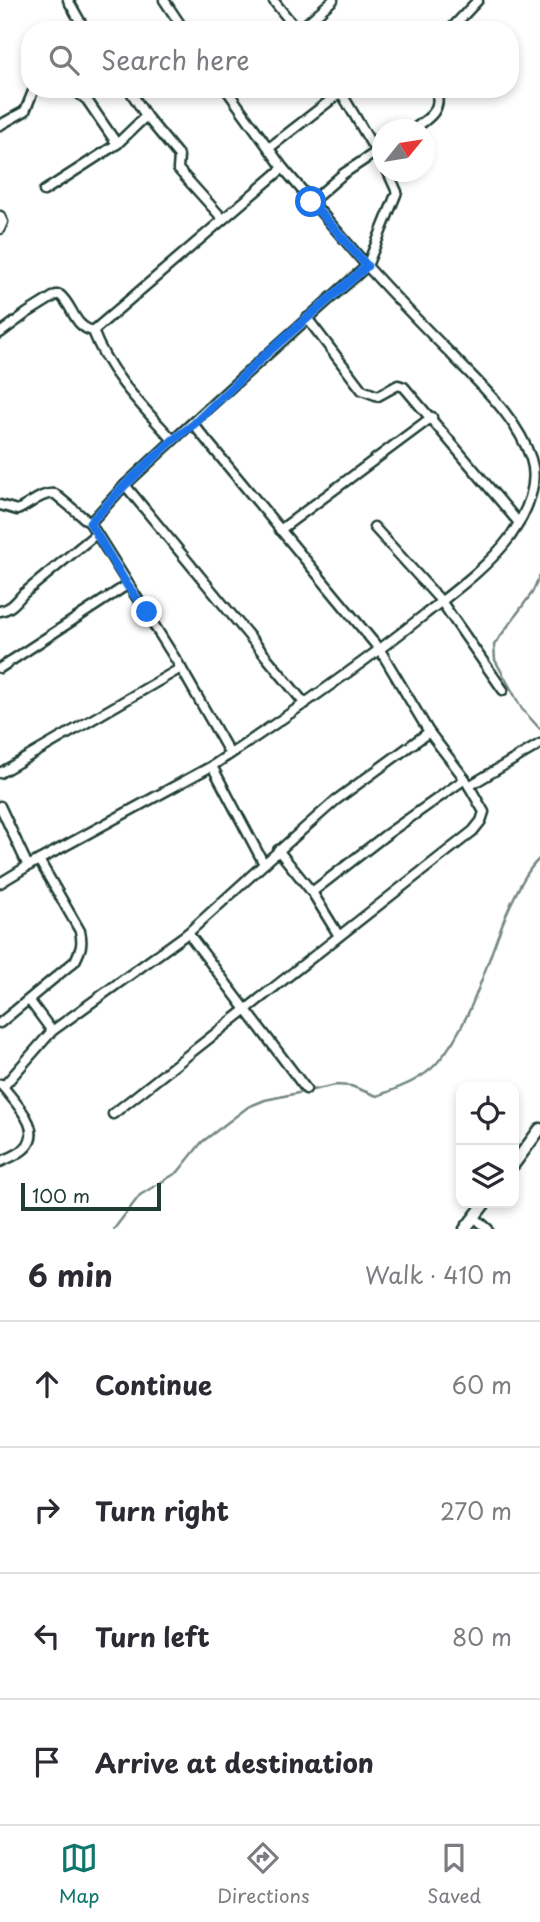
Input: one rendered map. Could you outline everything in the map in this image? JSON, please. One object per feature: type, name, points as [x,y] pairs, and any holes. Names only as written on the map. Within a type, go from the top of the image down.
[{"type":"street","points":[[68,0],[80,21]]},
{"type":"street","points":[[164,0],[178,21]]},
{"type":"street","points":[[273,0],[290,21]]},
{"type":"street","points":[[308,21],[333,0]]},
{"type":"street","points":[[458,21],[478,0]]},
{"type":"street","points":[[0,125],[25,111],[30,98]]},
{"type":"street","points":[[84,98],[117,144]]},
{"type":"street","points":[[135,98],[146,116],[179,156],[178,169],[222,218]]},
{"type":"street","points":[[0,883],[212,766],[380,650],[481,568],[508,539],[524,515],[534,484],[531,459],[519,435],[490,395],[367,266],[311,202],[233,98]]},
{"type":"street","points":[[269,148],[330,98]]},
{"type":"street","points":[[345,98],[372,138]]},
{"type":"street","points":[[426,119],[434,113],[438,98]]},
{"type":"street","points":[[44,191],[117,144],[146,116]]},
{"type":"street","points":[[311,202],[343,174],[372,155]]},
{"type":"street","points":[[93,331],[283,168]]},
{"type":"street","points":[[90,523],[125,485],[173,440],[194,424],[266,354],[367,266],[397,192],[392,182]]},
{"type":"street","points":[[0,216],[3,222],[0,229]]},
{"type":"street","points":[[0,333],[27,313],[60,295],[67,302],[78,324],[83,329],[93,331]]},
{"type":"street","points":[[307,318],[362,390],[378,396],[401,385],[432,417],[519,523]]},
{"type":"street","points":[[93,331],[104,357],[136,399],[173,440]]},
{"type":"street","points":[[280,530],[432,417]]},
{"type":"street","points":[[113,1114],[473,831],[484,812],[467,783],[429,732],[380,650],[194,424]]},
{"type":"street","points":[[125,485],[305,704]]},
{"type":"street","points":[[0,505],[17,510],[48,493],[55,494],[90,523],[181,668],[230,754]]},
{"type":"street","points":[[374,527],[441,601],[503,690]]},
{"type":"street","points":[[0,611],[7,610],[16,603],[23,594],[96,534]]},
{"type":"street","points":[[0,668],[127,585]]},
{"type":"street","points":[[0,773],[181,668]]},
{"type":"street","points":[[0,1162],[23,1151],[32,1140],[28,1120],[1,1084],[52,1031],[188,933],[337,800],[429,732]]},
{"type":"street","points":[[312,892],[387,834],[467,783],[540,744]]},
{"type":"street","points":[[212,766],[264,864]]},
{"type":"street","points":[[0,806],[28,866]]},
{"type":"street","points":[[278,850],[312,892],[339,936]]},
{"type":"street","points":[[0,1023],[75,961],[82,943],[80,931],[39,860]]},
{"type":"street","points":[[188,933],[306,1089]]},
{"type":"street","points":[[29,1000],[52,1031]]},
{"type":"street","points":[[519,1157],[540,1129]]},
{"type":"street","points":[[465,1229],[481,1208]]},
{"type":"street","points":[[474,1217],[488,1229]]},
{"type":"waterway","points":[[540,575],[532,593],[494,645],[495,660],[522,709],[540,729]]},
{"type":"waterway","points":[[114,1229],[140,1195],[178,1172],[202,1142],[248,1107],[265,1100],[336,1085],[351,1086],[377,1096],[409,1083],[431,1069],[461,1028],[509,908],[526,875],[540,858]]},
{"type":"route","points":[[147,612],[127,585],[90,523],[125,485],[173,440],[194,424],[266,354],[367,266],[311,202]]}]
